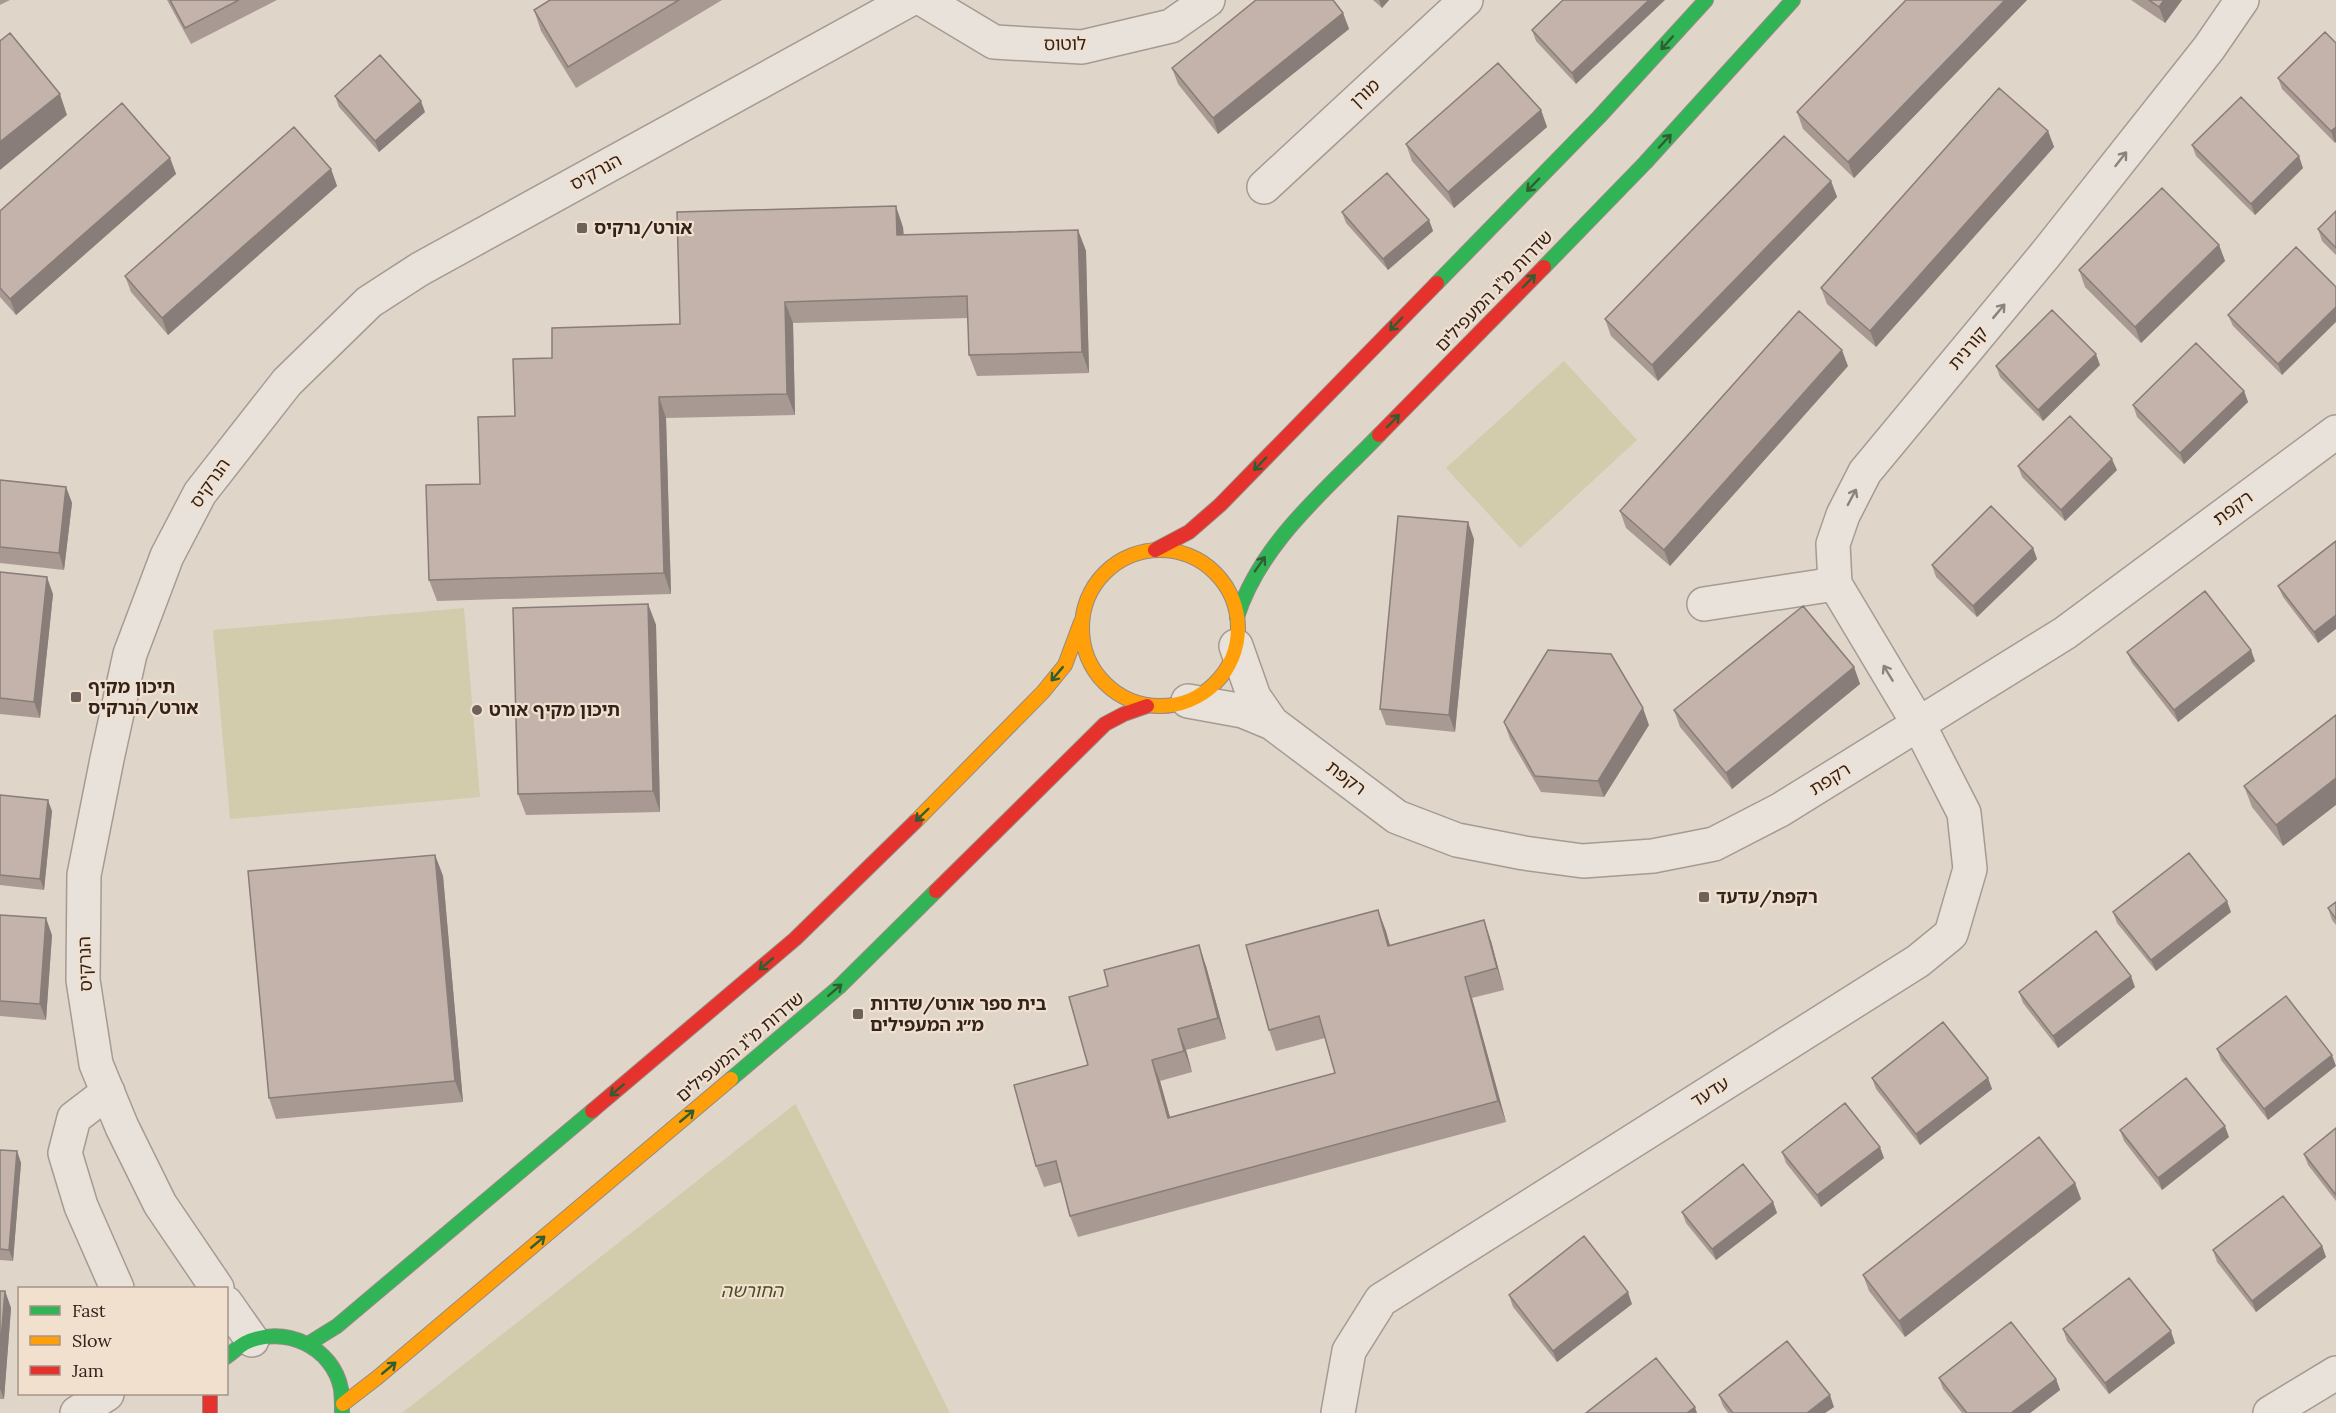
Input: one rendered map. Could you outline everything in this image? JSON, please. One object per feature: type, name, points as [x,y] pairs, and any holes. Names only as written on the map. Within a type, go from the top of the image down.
[{"type":"main road","points":[[1155,550],[1189,532],[1221,506],[1599,117],[1706,0]]},
{"type":"main road","name":"שדרות מ\"ג המעפילים","points":[[1237,632],[1246,586],[1283,534],[1646,163],[1793,0]]},
{"type":"main road","points":[[308,1344],[338,1326],[795,939],[956,782],[1043,692],[1065,665],[1081,622],[1086,600],[1098,581],[1113,565],[1133,554],[1155,550],[1179,552],[1200,561],[1218,575],[1230,594],[1237,632],[1227,670],[1210,689],[1188,701],[1168,706],[1147,706],[1125,698],[1106,685],[1091,667],[1083,645],[1081,622]]},
{"type":"main road","name":"שדרות מ\"ג המעפילים","points":[[343,1409],[386,1370],[839,987],[1105,724],[1147,706]]},
{"type":"main road","points":[[239,1348],[280,1335],[290,1336],[308,1344],[323,1355],[334,1369],[341,1386],[343,1409]]},
{"type":"main road","points":[[210,1395],[210,1413]]},
{"type":"street","name":"הנרקיס","points":[[216,1287],[160,1204],[122,1127],[96,1064],[83,980],[84,875],[130,654],[167,556],[200,493],[287,382],[369,302],[420,269],[909,0]]},
{"type":"street","name":"לוטוס","points":[[924,0],[994,42],[1082,47],[1171,26],[1208,0]]},
{"type":"street","name":"מורן","points":[[1264,187],[1466,0]]},
{"type":"street","name":"קורנית","points":[[1918,723],[1835,584],[1833,544],[1842,515],[1865,472],[2045,255],[2209,48],[2242,0]]},
{"type":"street","name":"רקפת","points":[[1188,701],[1243,711],[1272,723],[1397,817],[1457,840],[1524,853],[1583,861],[1653,856],[1714,844],[1780,810],[2065,633],[2336,432]]},
{"type":"street","points":[[1704,604],[1835,584]]},
{"type":"street","name":"רקפת","points":[[1237,632],[1254,697],[1272,723]]},
{"type":"street","name":"עדעד","points":[[1338,1413],[1349,1351],[1381,1300],[1918,961],[1951,934],[1970,869],[1964,813],[1918,723]]},
{"type":"street","points":[[108,1092],[74,1118],[65,1153],[81,1206],[117,1287]]},
{"type":"street","points":[[228,1310],[239,1348]]},
{"type":"street","points":[[2270,1413],[2336,1373]]},
{"type":"street","points":[[77,1413],[104,1395]]},
{"type":"green space","points":[[1564,361],[1637,440],[1520,548],[1446,468]]},
{"type":"green space","points":[[464,608],[480,797],[230,819],[213,630]]},
{"type":"green space","name":"החורשה","points":[[795,1104],[950,1413],[402,1413]]},
{"type":"building","points":[[170,0],[239,0],[185,28]]},
{"type":"building","points":[[550,0],[679,0],[568,67],[534,10]]},
{"type":"building","points":[[1256,0],[1333,0],[1343,13],[1213,118],[1172,68]]},
{"type":"building","points":[[1563,0],[1649,0],[1572,73],[1532,30]]},
{"type":"building","points":[[1906,0],[2005,0],[1848,162],[1797,112]]},
{"type":"building","points":[[2149,0],[2164,0],[2159,7]]},
{"type":"building","points":[[2325,32],[2336,43],[2336,127],[2331,131],[2278,78]]},
{"type":"building","points":[[10,33],[60,94],[0,142],[0,41]]},
{"type":"building","points":[[380,55],[421,101],[375,141],[335,96]]},
{"type":"building","points":[[1498,63],[1541,110],[1448,192],[1406,144]]},
{"type":"building","points":[[1999,88],[2048,131],[1870,331],[1821,288]]},
{"type":"building","points":[[2241,97],[2299,156],[2251,204],[2192,145]]},
{"type":"building","points":[[122,103],[170,158],[10,299],[0,288],[0,211]]},
{"type":"building","points":[[294,127],[331,169],[162,318],[125,276]]},
{"type":"building","points":[[1784,136],[1831,181],[1652,365],[1605,319]]},
{"type":"building","points":[[1387,173],[1429,220],[1383,259],[1342,212]]},
{"type":"building","points":[[2162,188],[2219,245],[2135,327],[2079,270]]},
{"type":"building","points":[[896,206],[897,235],[1078,230],[1082,352],[969,355],[967,296],[785,302],[787,394],[659,397],[664,573],[429,580],[426,485],[480,484],[478,417],[515,416],[513,359],[552,358],[552,328],[680,324],[677,212]]},
{"type":"building","points":[[2336,211],[2336,248],[2318,229]]},
{"type":"building","points":[[2296,247],[2336,287],[2336,307],[2278,364],[2228,315]]},
{"type":"building","points":[[2052,310],[2096,354],[2038,410],[1996,366]]},
{"type":"building","points":[[1799,311],[1842,350],[1664,550],[1620,511]]},
{"type":"building","points":[[2196,343],[2244,391],[2180,453],[2133,405]]},
{"type":"building","points":[[2070,416],[2112,459],[2061,510],[2018,466]]},
{"type":"building","points":[[0,480],[66,487],[59,553],[0,547]]},
{"type":"building","points":[[1991,506],[2033,548],[1973,606],[1932,565]]},
{"type":"building","points":[[1398,516],[1468,522],[1449,715],[1380,709]]},
{"type":"building","points":[[2336,541],[2336,615],[2314,632],[2278,586]]},
{"type":"building","points":[[0,572],[47,577],[34,702],[0,698]]},
{"type":"building","points":[[2205,591],[2251,650],[2174,710],[2127,652]]},
{"type":"building","points":[[648,604],[653,791],[518,794],[513,608]]},
{"type":"building","points":[[1803,606],[1854,667],[1726,773],[1674,710]]},
{"type":"building","points":[[1548,650],[1611,654],[1643,708],[1598,781],[1535,776],[1504,722]]},
{"type":"building","points":[[2336,715],[2336,778],[2276,825],[2244,786]]},
{"type":"building","points":[[0,795],[48,800],[40,879],[0,875]]},
{"type":"building","points":[[2189,853],[2227,901],[2151,960],[2113,912]]},
{"type":"building","points":[[435,855],[455,1081],[269,1098],[248,871]]},
{"type":"building","points":[[2336,902],[2336,919],[2328,908]]},
{"type":"building","points":[[1378,910],[1388,946],[1484,920],[1497,968],[1465,977],[1498,1101],[1070,1216],[1056,1161],[1036,1166],[1014,1085],[1088,1065],[1069,997],[1108,986],[1104,970],[1199,945],[1218,1018],[1178,1029],[1184,1051],[1152,1060],[1168,1118],[1335,1073],[1319,1016],[1269,1030],[1246,945]]},
{"type":"building","points":[[0,915],[46,918],[40,1004],[0,1001]]},
{"type":"building","points":[[2096,931],[2131,976],[2053,1036],[2019,992]]},
{"type":"building","points":[[2286,996],[2332,1055],[2264,1109],[2217,1049]]},
{"type":"building","points":[[1943,1022],[1988,1078],[1916,1134],[1872,1078]]},
{"type":"building","points":[[2186,1078],[2225,1126],[2158,1178],[2120,1130]]},
{"type":"building","points":[[1845,1103],[1880,1147],[1817,1195],[1782,1152]]},
{"type":"building","points":[[2336,1128],[2336,1195],[2304,1154]]},
{"type":"building","points":[[2039,1137],[2075,1183],[1899,1321],[1863,1275]]},
{"type":"building","points":[[0,1150],[17,1151],[9,1250],[0,1249]]},
{"type":"building","points":[[1743,1164],[1773,1202],[1712,1249],[1682,1212]]},
{"type":"building","points":[[2283,1196],[2322,1246],[2252,1301],[2213,1250]]},
{"type":"building","points":[[1584,1236],[1628,1292],[1553,1351],[1509,1295]]},
{"type":"building","points":[[2129,1278],[2171,1331],[2105,1383],[2063,1329]]},
{"type":"building","points":[[0,1291],[5,1291],[0,1352]]},
{"type":"building","points":[[2011,1322],[2056,1379],[2011,1413],[1967,1413],[1939,1378]]},
{"type":"building","points":[[1787,1341],[1830,1395],[1807,1413],[1733,1413],[1719,1395]]},
{"type":"building","points":[[1656,1358],[1695,1407],[1687,1413],[1586,1413]]},
{"type":"traffic: fast","points":[[1437,283],[1599,117],[1706,0]]},
{"type":"traffic: fast","points":[[1544,267],[1645,163],[1793,0]]},
{"type":"traffic: fast","points":[[1237,617],[1248,590],[1279,541],[1297,518],[1379,435]]},
{"type":"traffic: fast","points":[[731,1079],[839,987],[936,891]]},
{"type":"traffic: fast","points":[[308,1344],[337,1326],[592,1111]]},
{"type":"traffic: fast","points":[[228,1356],[245,1343],[260,1338],[275,1336],[305,1343],[328,1361],[336,1374],[341,1389],[342,1413]]},
{"type":"traffic: slow","points":[[1160,550],[1190,556],[1215,573],[1232,598],[1238,628],[1232,658],[1215,683],[1190,700],[1160,706],[1130,700],[1105,683],[1088,658],[1082,628],[1088,598],[1105,573],[1130,556],[1160,550]]},
{"type":"traffic: slow","points":[[916,821],[1043,692],[1065,665],[1081,622]]},
{"type":"traffic: slow","points":[[343,1404],[731,1079]]},
{"type":"traffic: jam","points":[[1379,435],[1544,267]]},
{"type":"traffic: jam","points":[[1155,550],[1189,532],[1220,505],[1437,283]]},
{"type":"traffic: jam","points":[[936,891],[1105,724],[1147,706]]},
{"type":"traffic: jam","points":[[592,1111],[795,939],[916,821]]},
{"type":"traffic: jam","points":[[210,1395],[210,1413]]},
{"type":"place","name":"אורט/נרקיס","points":[[582,228]]},
{"type":"place","name":"תיכון מקיף אורט/הנרקיס","points":[[76,697]]},
{"type":"place","name":"תיכון מקיף אורט","points":[[477,710]]},
{"type":"place","name":"רקפת/עדעד","points":[[1704,897]]},
{"type":"place","name":"בית ספר אורט/שדרות מ״ג המעפילים","points":[[858,1014]]}]
